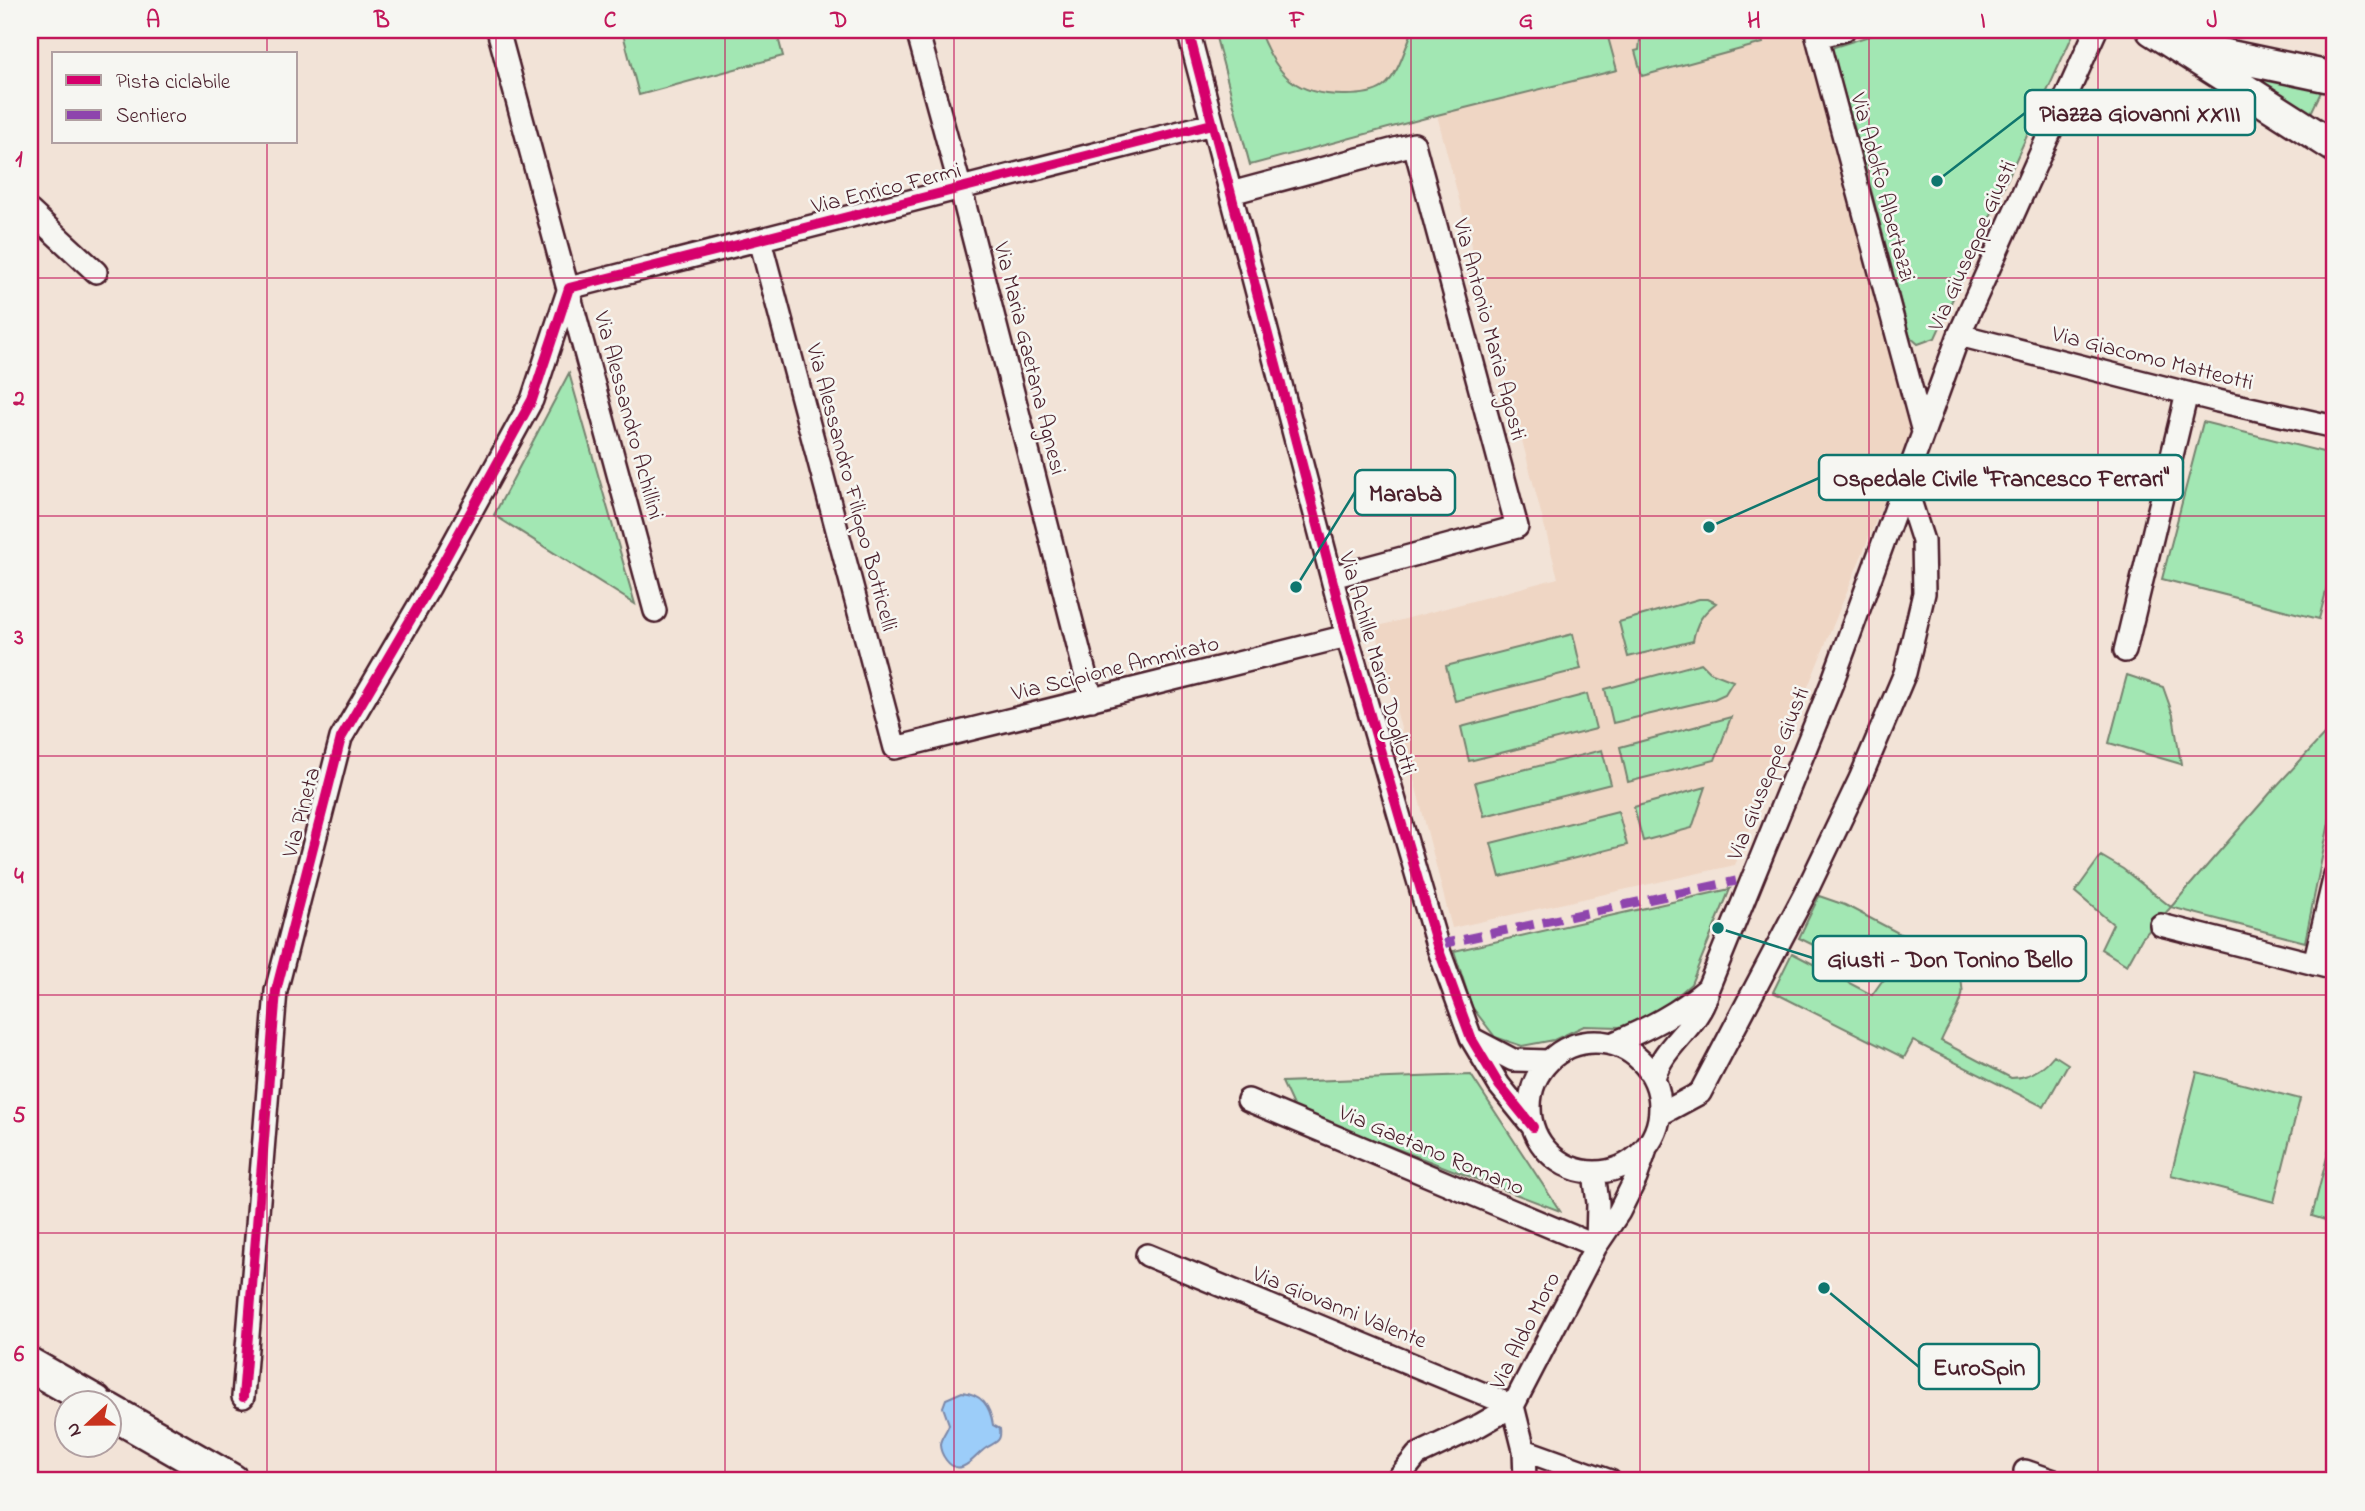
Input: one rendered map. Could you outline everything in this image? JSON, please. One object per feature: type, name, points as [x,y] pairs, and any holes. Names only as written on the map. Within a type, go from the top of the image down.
[{"type":"main road","points":[[30,1366],[69,1388]]},
{"type":"main road","points":[[122,1418],[232,1481]]},
{"type":"street","name":"Via Alessandro Achillini","points":[[498,30],[655,611]]},
{"type":"street","name":"Via Maria Gaetana Agnesi","points":[[916,30],[961,190],[1092,700]]},
{"type":"street","name":"Via Achille Mario Dogliotti","points":[[1188,30],[1348,636],[1437,945],[1471,1038],[1499,1085],[1533,1127]]},
{"type":"street","name":"Via Adolfo Albertazzi","points":[[1844,30],[1817,37],[1923,432]]},
{"type":"street","name":"Via Giuseppe Giusti","points":[[1654,1078],[1664,1055],[1692,1024],[1704,1003],[1832,682],[1959,335],[2096,30]]},
{"type":"street","points":[[2152,30],[2335,147]]},
{"type":"street","points":[[2177,45],[2335,78]]},
{"type":"street","name":"Via Enrico Fermi","points":[[569,288],[1212,124]]},
{"type":"street","name":"Via Antonio Maria Agosti","points":[[1231,193],[1414,144],[1517,527],[1332,577]]},
{"type":"street","points":[[30,211],[96,272]]},
{"type":"street","name":"Via Alessandro Filippo Botticelli","points":[[760,240],[895,748]]},
{"type":"street","name":"Via Pineta","points":[[243,1398],[276,991],[341,738],[429,588],[532,400],[569,288]]},
{"type":"street","name":"Via Giacomo Matteotti","points":[[1959,335],[2187,393],[2335,427]]},
{"type":"street","points":[[2124,651],[2187,393]]},
{"type":"street","points":[[1661,1114],[1700,1093],[1809,886],[1860,779],[1905,673],[1924,593],[1923,541],[1905,485]]},
{"type":"street","name":"Via Scipione Ammirato","points":[[895,748],[1348,636]]},
{"type":"street","points":[[2161,925],[2325,966],[2335,875]]},
{"type":"street","points":[[1612,1044],[1649,1028],[1688,1006],[1708,988]]},
{"type":"street","points":[[1471,1038],[1513,1060],[1548,1061]]},
{"type":"street","points":[[1589,1041],[1612,1044],[1629,1051],[1644,1063],[1654,1078],[1660,1096],[1661,1114],[1656,1133],[1646,1150],[1631,1163],[1614,1170],[1594,1173],[1574,1169],[1556,1160],[1542,1145],[1533,1127],[1530,1104],[1535,1081],[1548,1061],[1567,1048],[1589,1041]]},
{"type":"street","name":"Via Gaetano Romano","points":[[1248,1100],[1597,1246]]},
{"type":"street","name":"Via Aldo Moro","points":[[1525,1481],[1524,1450],[1513,1406],[1597,1246],[1619,1212],[1646,1150]]},
{"type":"street","points":[[1594,1173],[1598,1203],[1597,1246]]},
{"type":"street","name":"Via Giovanni Valente","points":[[1147,1255],[1513,1406]]},
{"type":"street","points":[[1396,1481],[1417,1455],[1513,1406]]},
{"type":"street","points":[[1524,1450],[1610,1481]]},
{"type":"street","points":[[2025,1471],[2054,1481]]},
{"type":"shaded area","points":[[1214,30],[1805,30],[1913,430],[1735,865],[1452,928],[1375,627],[1558,578],[1437,115],[1250,165]]},
{"type":"green space","points":[[622,30],[776,30],[783,56],[639,95]]},
{"type":"green space","points":[[1214,30],[1259,30],[1273,59],[1290,80],[1314,92],[1329,94],[1360,94],[1383,87],[1397,68],[1413,30],[1606,30],[1617,70],[1250,165]]},
{"type":"green space","points":[[1641,30],[1760,30],[1763,43],[1642,76],[1635,51],[1639,50]]},
{"type":"green space","points":[[1888,30],[2075,30],[1935,338],[1918,344],[1910,337],[1831,48]]},
{"type":"green space","points":[[2261,77],[2322,90],[2310,115],[2259,83]]},
{"type":"green space","points":[[569,373],[635,604],[494,515]]},
{"type":"green space","points":[[2203,422],[2335,455],[2335,556],[2319,619],[2162,579]]},
{"type":"green space","points":[[1699,599],[1716,603],[1700,619],[1693,641],[1628,657],[1619,622]]},
{"type":"green space","points":[[1573,634],[1581,669],[1455,701],[1446,666]]},
{"type":"green space","points":[[1701,663],[1710,672],[1733,681],[1725,694],[1613,723],[1605,689]]},
{"type":"green space","points":[[2127,675],[2163,687],[2173,715],[2181,764],[2109,743]]},
{"type":"green space","points":[[1587,694],[1596,729],[1469,761],[1461,727]]},
{"type":"green space","points":[[1731,717],[1715,760],[1628,782],[1620,747]]},
{"type":"green space","points":[[2335,723],[2335,793],[2305,942],[2171,907]]},
{"type":"green space","points":[[1602,750],[1611,784],[1484,816],[1475,782]]},
{"type":"green space","points":[[1706,787],[1692,828],[1643,841],[1634,807]]},
{"type":"green space","points":[[1618,811],[1627,845],[1500,877],[1491,843]]},
{"type":"green space","points":[[2101,856],[2123,869],[2171,907],[2142,938],[2127,965],[2101,949],[2113,924],[2075,892]]},
{"type":"green space","points":[[1730,889],[1691,984],[1660,1010],[1620,1027],[1584,1026],[1554,1040],[1522,1046],[1495,1037],[1472,1007],[1454,951]]},
{"type":"green space","points":[[1819,896],[1845,905],[1931,950],[1866,971],[1799,938]]},
{"type":"green space","points":[[1792,953],[1872,995],[1882,981],[1952,961],[1959,973],[1962,993],[1957,1011],[1941,1041],[2011,1078],[2036,1072],[2054,1055],[2068,1064],[2044,1107],[1913,1041],[1904,1058],[1773,992]]},
{"type":"green space","points":[[2197,1072],[2300,1099],[2274,1202],[2171,1175]]},
{"type":"green space","points":[[1471,1075],[1560,1211],[1295,1110],[1282,1082]]},
{"type":"green space","points":[[2330,1145],[2335,1147],[2335,1223],[2312,1216]]},
{"type":"water","points":[[962,1392],[975,1395],[984,1402],[993,1425],[1000,1429],[1000,1437],[967,1464],[957,1468],[946,1460],[940,1444],[949,1424],[943,1407],[946,1399]]},
{"type":"marked path","points":[[1437,945],[1736,881]]},
{"type":"cycle path","points":[[1188,30],[1347,636],[1437,945],[1471,1038],[1499,1085],[1533,1127]]},
{"type":"cycle path","points":[[243,1397],[276,991],[341,738],[429,588],[532,400],[569,288],[1212,124]]},
{"type":"place","name":"Piazza Giovanni XXIII","points":[[1937,181]]},
{"type":"place","name":"Ospedale Civile \"Francesco Ferrari\"","points":[[1709,527]]},
{"type":"place","name":"Marabà","points":[[1296,587]]},
{"type":"place","name":"Giusti - Don Tonino Bello","points":[[1718,928]]},
{"type":"place","name":"EuroSpin","points":[[1824,1288]]}]
